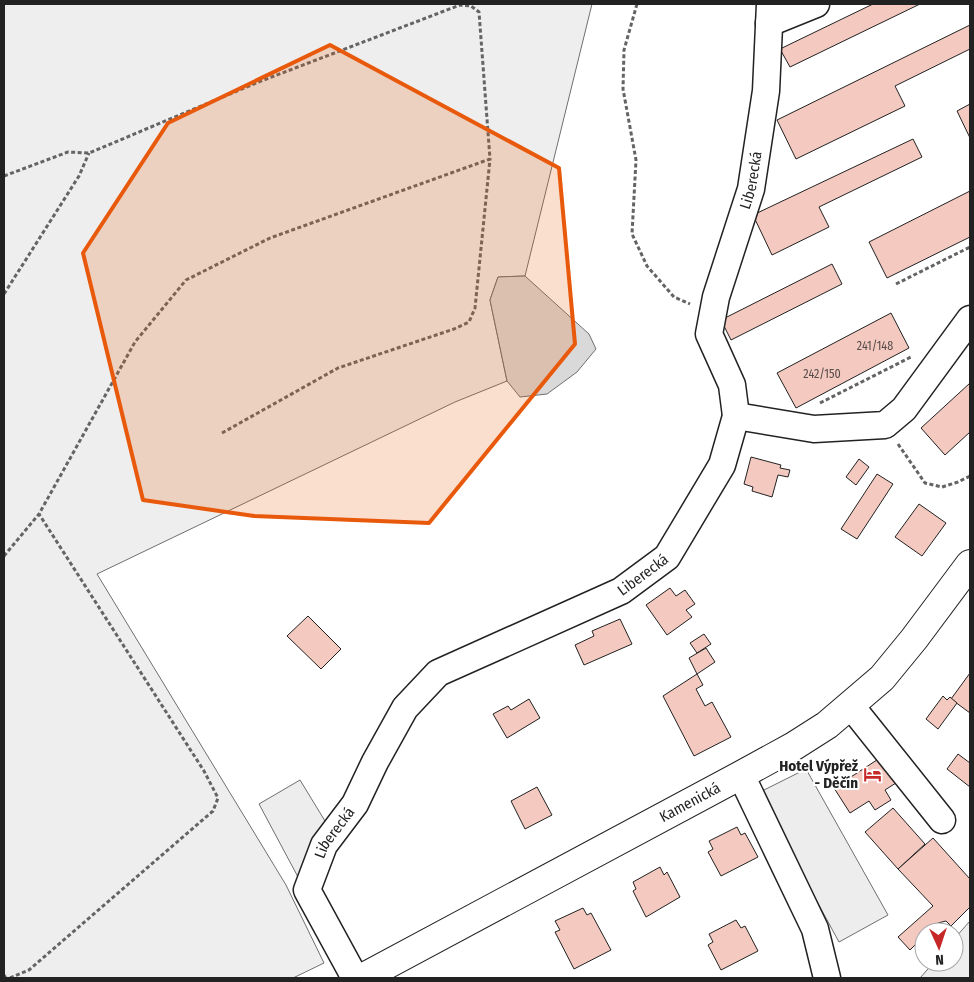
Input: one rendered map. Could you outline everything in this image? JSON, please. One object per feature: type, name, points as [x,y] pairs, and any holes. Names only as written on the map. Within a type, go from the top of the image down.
[{"type":"main road","name":"Kamenická","points":[[362,978],[741,775],[794,746],[827,725],[882,678],[970,564]]},
{"type":"street","points":[[769,13],[816,4]]},
{"type":"street","name":"Liberecká","points":[[355,978],[307,890],[324,845],[355,804],[375,762],[405,708],[438,674],[621,591],[667,557],[722,466],[736,416],[732,385],[709,334],[716,298],[751,189],[766,92],[769,13]]},
{"type":"street","points":[[736,416],[814,429],[885,425],[904,410],[970,319]]},
{"type":"street","points":[[851,706],[942,820]]},
{"type":"street","points":[[741,775],[815,929],[827,978]]},
{"type":"path","points":[[637,4],[624,50],[623,90],[636,160],[632,234],[647,266],[674,297],[713,314]]},
{"type":"path","points":[[4,176],[68,152],[88,153],[256,83],[460,5],[471,6],[479,12],[490,159],[474,308],[469,322],[454,330],[338,368],[222,433]]},
{"type":"path","points":[[4,294],[79,176],[88,153]]},
{"type":"path","points":[[4,556],[39,514],[135,342],[186,280],[270,238],[490,159]]},
{"type":"path","points":[[896,284],[970,247]]},
{"type":"path","points":[[813,406],[923,351],[942,357]]},
{"type":"path","points":[[885,425],[924,483],[942,487],[970,476]]},
{"type":"path","points":[[4,975],[8,978],[29,970],[213,811],[218,798],[204,771],[39,514]]},
{"type":"highlighted area","points":[[330,45],[559,168],[575,344],[429,523],[254,516],[143,500],[83,253],[168,123]]},
{"type":"shaded area","points":[[4,4],[592,4],[525,276],[498,277],[490,300],[507,381],[455,402],[97,574],[286,885],[324,963],[293,978],[4,978]]},
{"type":"shaded area","points":[[525,276],[589,334],[596,349],[577,372],[547,394],[520,397],[507,381],[490,300],[498,277]]},
{"type":"shaded area","points":[[806,769],[888,915],[839,942],[758,793]]},
{"type":"shaded area","points":[[300,780],[325,821],[310,869],[298,877],[259,804]]},
{"type":"shaded area","points":[[970,921],[970,978],[920,978],[925,972],[964,972],[964,928]]},
{"type":"building","points":[[873,4],[920,4],[790,67],[780,49]]},
{"type":"building","points":[[970,25],[970,49],[895,86],[905,106],[796,159],[777,120]]},
{"type":"building","points":[[970,104],[970,138],[957,111]]},
{"type":"building","points":[[913,139],[922,157],[819,207],[829,227],[772,255],[753,215]]},
{"type":"building","points":[[970,191],[970,237],[887,278],[869,242]]},
{"type":"building","points":[[832,264],[842,284],[731,340],[721,320]]},
{"type":"building","points":[[891,313],[909,348],[796,408],[777,373]]},
{"type":"building","points":[[970,383],[970,432],[945,455],[921,428]]},
{"type":"building","points":[[751,457],[781,465],[780,468],[790,470],[788,477],[778,475],[772,497],[752,491],[753,487],[744,484]]},
{"type":"building","points":[[859,459],[869,467],[856,485],[846,477]]},
{"type":"building","points":[[877,474],[893,484],[857,539],[841,529]]},
{"type":"building","points":[[919,504],[946,523],[922,556],[895,537]]},
{"type":"building","points":[[670,588],[676,596],[685,590],[695,604],[686,610],[692,617],[667,635],[646,605]]},
{"type":"building","points":[[308,616],[341,649],[321,669],[287,636]]},
{"type":"building","points":[[620,619],[632,644],[584,665],[575,645],[594,636],[592,631]]},
{"type":"building","points":[[704,634],[711,644],[697,653],[690,643]]},
{"type":"building","points":[[706,648],[715,662],[697,674],[689,658]]},
{"type":"building","points":[[970,673],[970,713],[951,699]]},
{"type":"building","points":[[697,674],[703,685],[696,689],[705,706],[712,702],[731,737],[694,756],[663,696]]},
{"type":"building","points":[[943,696],[947,700],[950,697],[957,703],[938,729],[926,719]]},
{"type":"building","points":[[529,699],[540,718],[507,738],[493,714],[508,706],[511,710]]},
{"type":"building","points":[[958,754],[970,763],[970,787],[947,769]]},
{"type":"building","points":[[883,756],[899,781],[885,790],[891,800],[875,810],[869,801],[850,813],[834,788]]},
{"type":"building","points":[[537,787],[552,815],[525,829],[511,801]]},
{"type":"building","points":[[893,808],[925,844],[898,869],[865,832]]},
{"type":"building","points":[[737,827],[741,835],[745,833],[758,857],[721,876],[708,852],[713,849],[709,841]]},
{"type":"building","points":[[933,838],[970,879],[970,907],[955,922],[915,922],[933,906],[898,869]]},
{"type":"building","points":[[660,867],[664,875],[667,872],[680,897],[646,917],[633,891],[636,889],[633,882]]},
{"type":"building","points":[[583,908],[587,915],[591,913],[611,950],[574,969],[555,932],[560,930],[555,921]]},
{"type":"building","points":[[736,920],[741,928],[745,926],[758,951],[721,970],[708,945],[713,942],[709,934]]},
{"type":"building","points":[[914,923],[914,946],[910,950],[898,937]]},
{"type":"place","name":"Hotel Výpřež - Děčín","points":[[872,775]]}]
